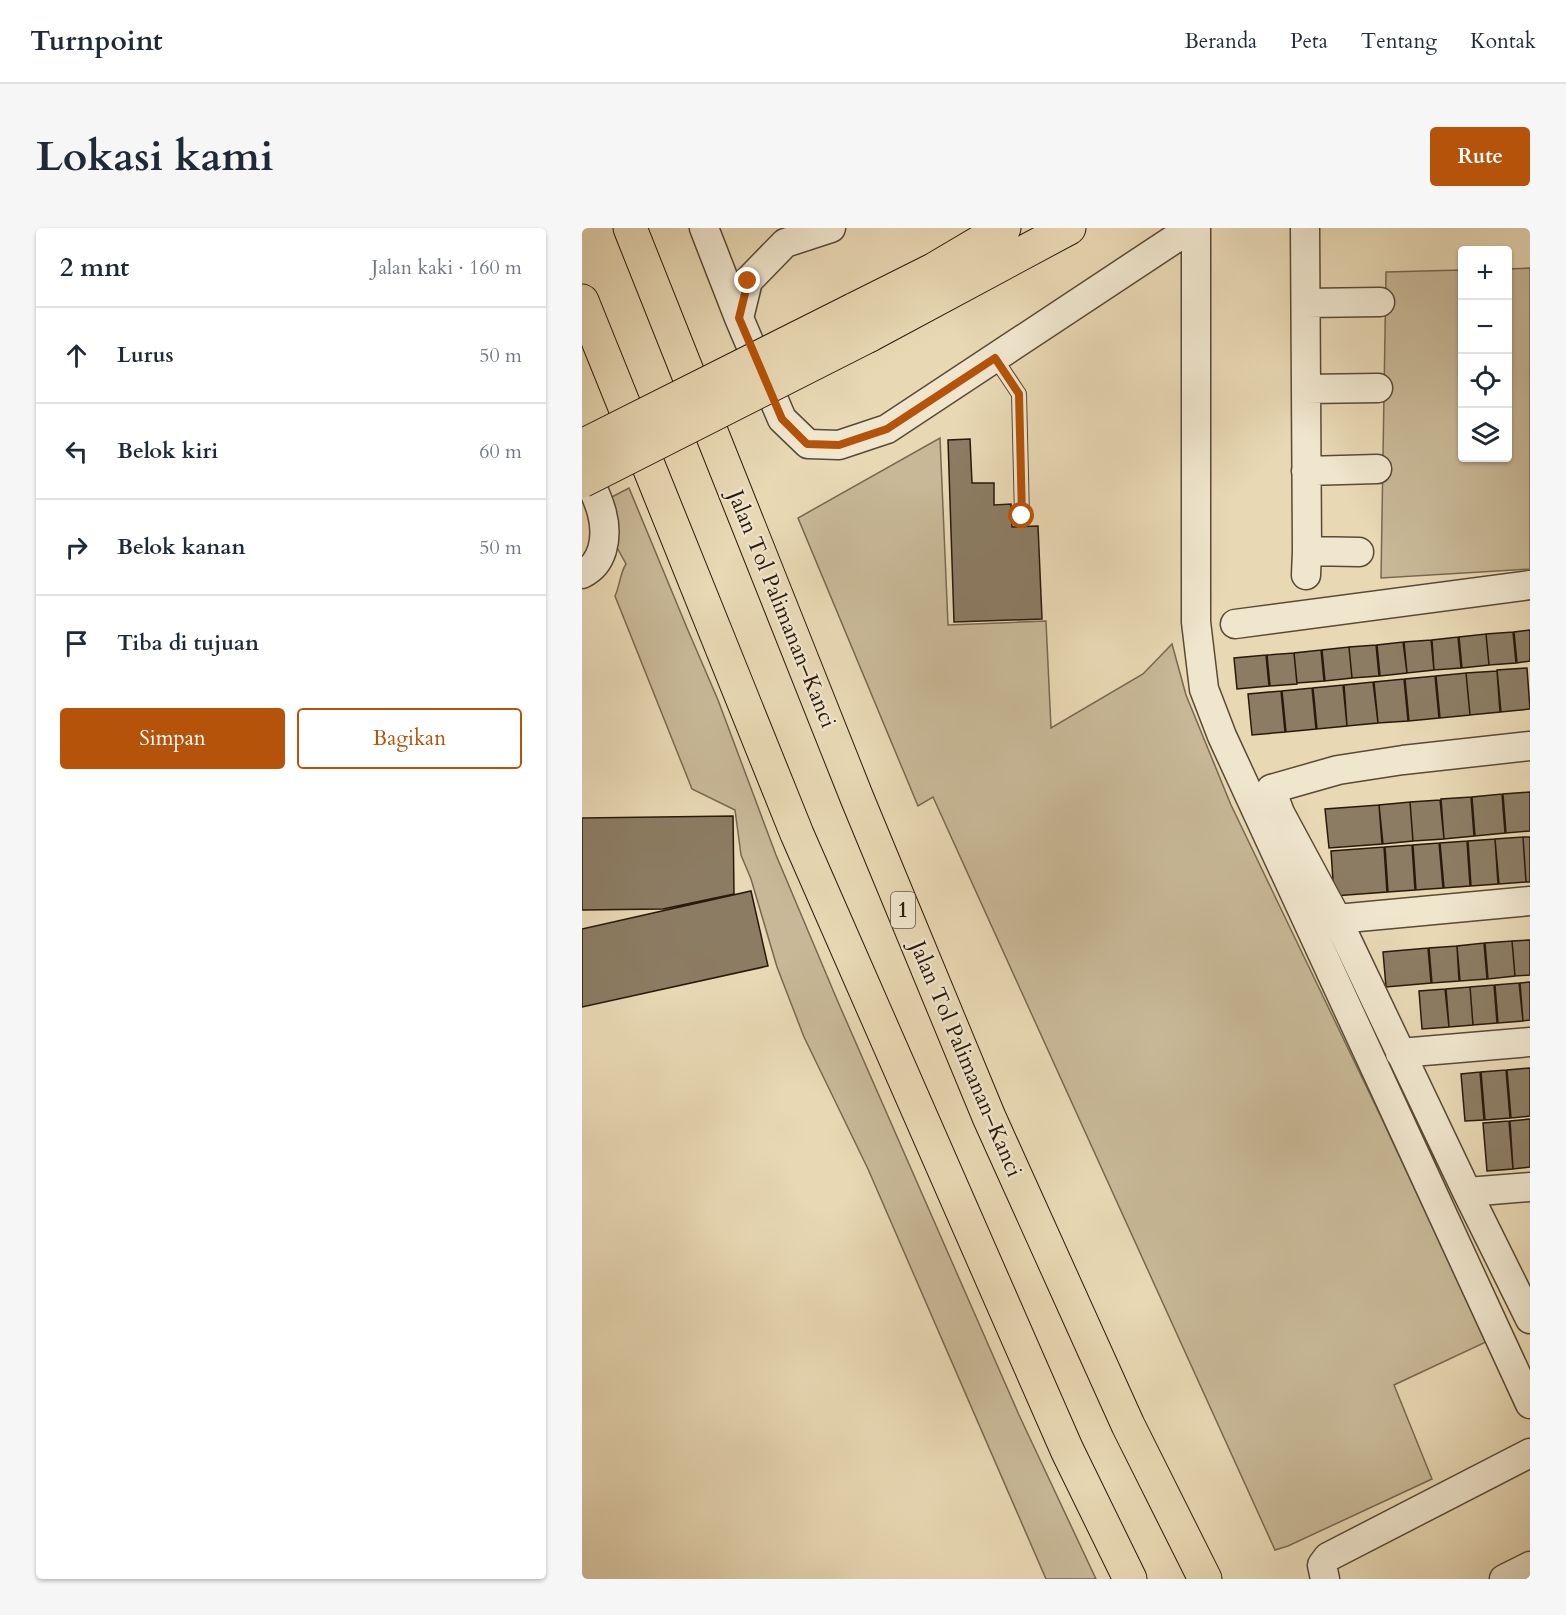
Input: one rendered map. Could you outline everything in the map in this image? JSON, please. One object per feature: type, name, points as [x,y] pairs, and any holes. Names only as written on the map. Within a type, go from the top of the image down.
[{"type":"main road","name":"Jalan Tol Palimanan–Kanci","points":[[630,228],[852,787],[989,1116],[1128,1425],[1205,1579]]},
{"type":"main road","points":[[582,481],[861,323],[933,270],[1004,228]]},
{"type":"main road","points":[[582,446],[1069,228]]},
{"type":"main road","points":[[582,302],[797,834],[1067,1450],[1130,1579]]},
{"type":"street","points":[[704,228],[782,419],[807,444],[839,445],[887,429],[1191,228]]},
{"type":"street","points":[[739,318],[748,281],[785,243],[831,228]]},
{"type":"street","points":[[1196,228],[1196,622],[1204,689],[1222,736],[1530,1404]]},
{"type":"street","points":[[1305,228],[1307,563],[1359,552]]},
{"type":"street","points":[[1306,303],[1380,302]]},
{"type":"street","points":[[1306,389],[1378,388]]},
{"type":"street","points":[[582,465],[602,509],[605,526],[604,544],[599,558],[592,569],[582,574]]},
{"type":"street","points":[[1306,471],[1377,469]]},
{"type":"street","points":[[1235,624],[1530,585]]},
{"type":"street","points":[[1530,746],[1403,760],[1338,770],[1271,789],[1280,813],[1338,919],[1467,1192],[1520,1275],[1530,1319]]},
{"type":"street","points":[[1338,919],[1530,901]]},
{"type":"street","points":[[1400,1053],[1530,1042]]},
{"type":"street","points":[[1467,1192],[1530,1187]]},
{"type":"street","points":[[1325,1579],[1322,1565],[1328,1557],[1530,1453]]},
{"type":"street","points":[[1504,1579],[1530,1566]]},
{"type":"lane","points":[[995,358],[1019,394],[1022,516]]},
{"type":"shaded area","points":[[1530,268],[1530,569],[1381,578],[1386,272],[1458,270],[1458,462],[1512,462],[1512,269]]},
{"type":"shaded area","points":[[940,438],[948,625],[1046,621],[1051,728],[1143,674],[1172,644],[1186,695],[1231,805],[1486,1342],[1394,1385],[1432,1479],[1275,1550],[933,797],[918,806],[798,518]]},
{"type":"shaded area","points":[[629,488],[718,700],[776,855],[838,1002],[1019,1415],[1096,1579],[1046,1579],[868,1169],[804,1037],[777,967],[751,879],[741,855],[735,810],[692,789],[615,596],[626,564],[614,542],[604,501]]},
{"type":"building","points":[[970,439],[972,483],[994,483],[994,505],[1011,504],[1012,527],[1038,526],[1042,619],[954,622],[948,440]]},
{"type":"building","points":[[1530,630],[1530,661],[1517,663],[1514,632]]},
{"type":"building","points":[[1513,632],[1516,663],[1489,665],[1486,634]]},
{"type":"building","points":[[1486,634],[1489,665],[1462,668],[1459,637]]},
{"type":"building","points":[[1458,637],[1461,668],[1434,670],[1432,640]]},
{"type":"building","points":[[1431,640],[1434,670],[1407,673],[1404,642]]},
{"type":"building","points":[[1403,642],[1407,673],[1380,676],[1377,645]]},
{"type":"building","points":[[1376,645],[1379,676],[1352,678],[1349,647]]},
{"type":"building","points":[[1349,647],[1352,678],[1325,681],[1322,650]]},
{"type":"building","points":[[1321,650],[1324,681],[1297,683],[1294,653]]},
{"type":"building","points":[[1294,653],[1297,684],[1270,686],[1267,655]]},
{"type":"building","points":[[1266,655],[1269,686],[1237,689],[1234,658]]},
{"type":"building","points":[[1527,668],[1530,709],[1501,712],[1497,670]]},
{"type":"building","points":[[1497,671],[1500,712],[1470,715],[1466,673]]},
{"type":"building","points":[[1466,673],[1470,715],[1440,718],[1436,676]]},
{"type":"building","points":[[1435,676],[1439,718],[1409,721],[1405,679]]},
{"type":"building","points":[[1404,679],[1408,721],[1378,723],[1374,682]]},
{"type":"building","points":[[1373,682],[1378,723],[1347,726],[1344,685]]},
{"type":"building","points":[[1343,685],[1347,726],[1317,729],[1313,688]]},
{"type":"building","points":[[1312,688],[1316,729],[1286,732],[1282,691]]},
{"type":"building","points":[[1281,691],[1285,732],[1252,735],[1248,694]]},
{"type":"building","points":[[1530,792],[1530,831],[1506,833],[1503,794]]},
{"type":"building","points":[[1502,794],[1505,833],[1475,836],[1472,797]]},
{"type":"building","points":[[1471,797],[1474,836],[1444,839],[1441,799]]},
{"type":"building","points":[[1440,800],[1444,839],[1413,841],[1410,802]]},
{"type":"building","points":[[1410,802],[1413,841],[1383,844],[1379,805]]},
{"type":"building","points":[[1379,805],[1382,844],[1329,848],[1325,809]]},
{"type":"building","points":[[733,816],[734,894],[663,909],[582,910],[582,818]]},
{"type":"building","points":[[1523,837],[1530,837],[1530,882],[1526,882]]},
{"type":"building","points":[[1523,837],[1526,882],[1499,884],[1495,839]]},
{"type":"building","points":[[1495,839],[1498,884],[1471,886],[1468,841]]},
{"type":"building","points":[[1467,841],[1470,886],[1444,888],[1440,843]]},
{"type":"building","points":[[1439,843],[1443,888],[1416,890],[1413,845]]},
{"type":"building","points":[[1412,845],[1415,890],[1388,892],[1385,847]]},
{"type":"building","points":[[1384,847],[1387,892],[1334,896],[1331,851]]},
{"type":"building","points":[[751,891],[768,966],[582,1007],[582,929]]},
{"type":"building","points":[[1530,940],[1530,975],[1515,976],[1512,941]]},
{"type":"building","points":[[1512,941],[1515,976],[1488,979],[1485,943]]},
{"type":"building","points":[[1484,943],[1487,979],[1460,981],[1457,946]]},
{"type":"building","points":[[1457,946],[1459,981],[1432,983],[1429,948]]},
{"type":"building","points":[[1428,948],[1431,983],[1386,987],[1383,952]]},
{"type":"building","points":[[1530,982],[1530,1020],[1523,1021],[1520,983]]},
{"type":"building","points":[[1519,983],[1523,1021],[1498,1023],[1495,985]]},
{"type":"building","points":[[1494,985],[1497,1023],[1473,1025],[1470,987]]},
{"type":"building","points":[[1470,987],[1473,1025],[1449,1027],[1446,989]]},
{"type":"building","points":[[1445,989],[1449,1027],[1422,1029],[1419,991]]},
{"type":"building","points":[[1530,1068],[1530,1116],[1511,1118],[1507,1070]]},
{"type":"building","points":[[1506,1070],[1510,1118],[1485,1120],[1481,1072]]},
{"type":"building","points":[[1480,1072],[1484,1120],[1465,1121],[1461,1074]]},
{"type":"building","points":[[1530,1119],[1530,1167],[1513,1169],[1510,1121]]},
{"type":"building","points":[[1509,1121],[1513,1169],[1487,1171],[1483,1123]]},
{"type":"route","points":[[748,281],[739,318],[782,419],[807,444],[839,445],[887,429],[995,358],[1019,394],[1022,516]]}]
